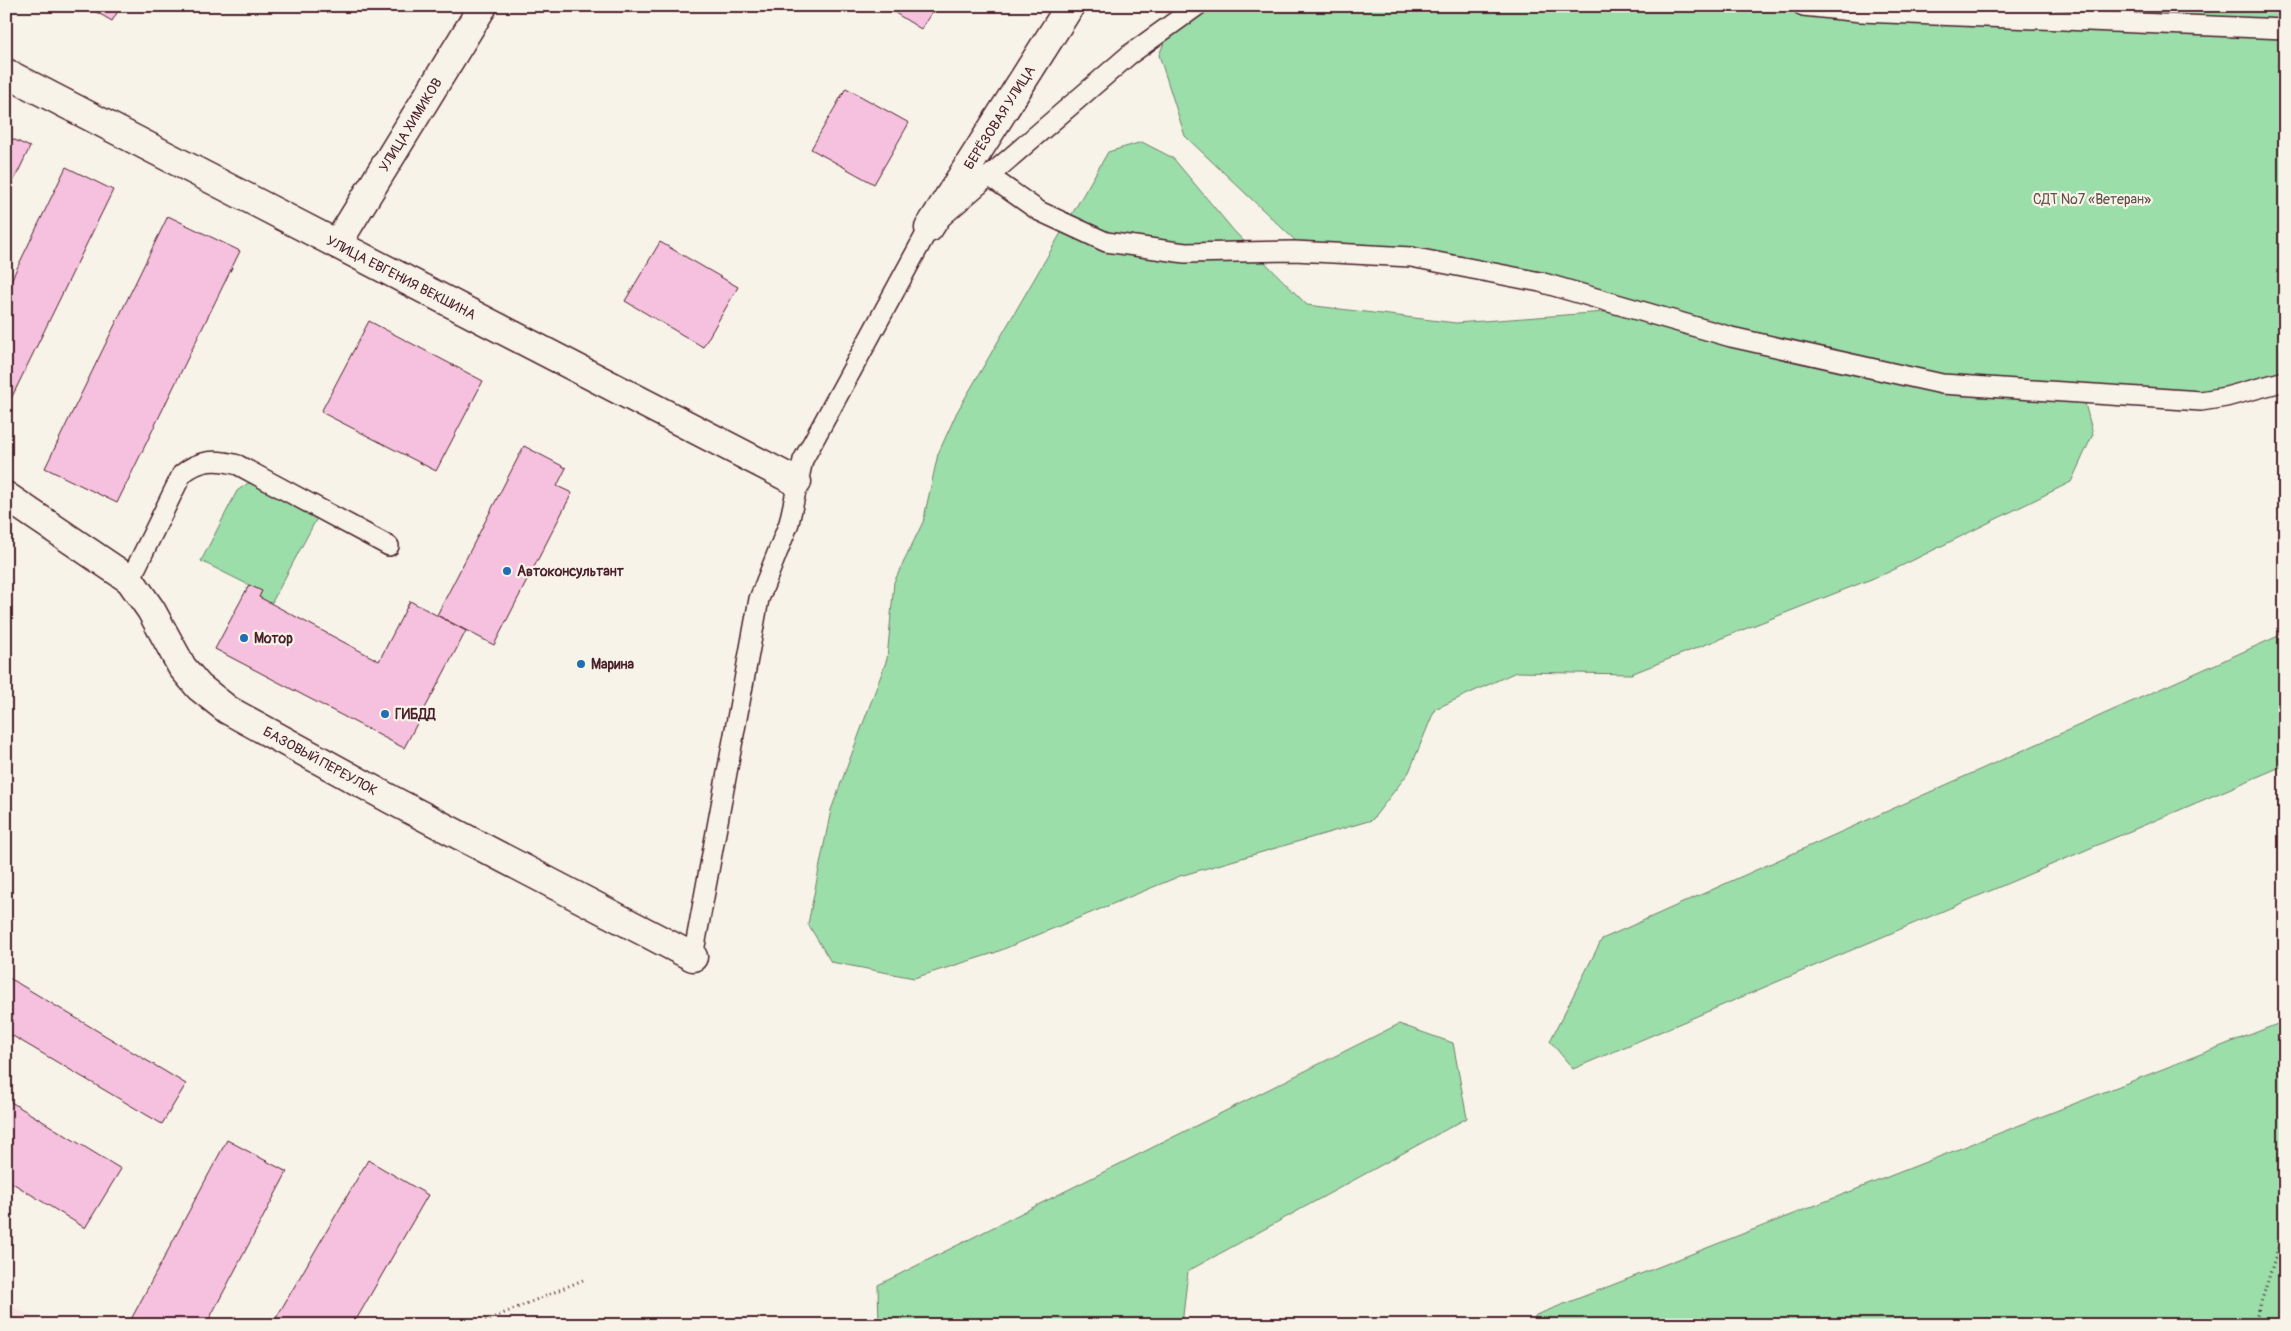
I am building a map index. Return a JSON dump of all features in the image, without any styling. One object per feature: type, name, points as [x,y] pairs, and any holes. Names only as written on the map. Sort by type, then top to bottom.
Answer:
[{"type":"street","name":"УЛИЦА ХИМИКОВ","points":[[337,244],[483,6]]},
{"type":"street","name":"БЕРЁЗОВАЯ УЛИЦА","points":[[930,228],[1070,6]]},
{"type":"street","name":"УЛИЦА ЕВГЕНИЯ ВЕКШИНА","points":[[6,73],[797,482]]},
{"type":"street","name":"БАЗОВЫЙ ПЕРЕУЛОК","points":[[6,496],[130,580],[151,610],[182,667],[199,687],[228,710],[392,800],[693,957]]},
{"type":"lane","points":[[693,957],[759,599],[789,523],[802,460],[930,228],[1129,55],[1197,6]]},
{"type":"lane","points":[[1803,6],[1861,12],[2285,29]]},
{"type":"lane","points":[[989,176],[1039,212],[1106,242],[1185,253],[1294,251],[1411,257],[1540,282],[1731,338],[1942,384],[2201,401],[2226,397],[2285,381]]},
{"type":"lane","points":[[130,580],[182,474],[192,466],[205,461],[221,460],[238,465],[389,546]]},
{"type":"path","points":[[2254,1325],[2285,1226]]},
{"type":"path","points":[[476,1325],[583,1280]]},
{"type":"shaded area","points":[[6,1303],[47,1325],[6,1325]]},
{"type":"green space","name":"СДТ №7 «Ветеран»","points":[[1179,6],[2285,6],[2285,390],[2245,402],[2082,392],[2093,434],[2071,482],[1889,572],[1631,674],[1516,672],[1435,709],[1409,772],[1372,820],[1180,876],[994,953],[914,978],[831,962],[808,924],[831,810],[887,659],[894,582],[923,522],[938,454],[957,412],[1108,152],[1142,142],[1173,158],[1234,231],[1307,305],[1456,323],[1646,309],[1301,246],[1185,136],[1159,55]]},
{"type":"green space","points":[[248,483],[261,485],[318,516],[271,604],[259,597],[261,591],[201,561],[237,491]]},
{"type":"green space","points":[[2285,633],[2285,765],[1573,1069],[1550,1041],[1602,939]]},
{"type":"green space","points":[[2285,1021],[2285,1325],[1530,1325],[1536,1315]]},
{"type":"green space","points":[[1399,1024],[1453,1043],[1467,1118],[1188,1271],[1182,1325],[879,1325],[878,1285]]},
{"type":"building","points":[[86,6],[121,6],[112,21]]},
{"type":"building","points":[[884,6],[936,6],[921,29]]},
{"type":"building","points":[[846,88],[909,123],[874,184],[811,149]]},
{"type":"building","points":[[6,136],[30,147],[6,197]]},
{"type":"building","points":[[66,167],[113,190],[6,409],[6,291]]},
{"type":"building","points":[[168,216],[240,251],[117,503],[45,468]]},
{"type":"building","points":[[660,242],[738,287],[703,347],[625,301]]},
{"type":"building","points":[[369,321],[483,381],[436,471],[321,412]]},
{"type":"building","points":[[524,446],[566,468],[557,486],[572,493],[494,645],[437,615]]},
{"type":"building","points":[[249,585],[262,591],[259,597],[379,661],[410,601],[466,631],[404,748],[215,649]]},
{"type":"building","points":[[6,976],[186,1084],[162,1124],[6,1032]]},
{"type":"building","points":[[6,1099],[121,1169],[85,1228],[6,1179]]},
{"type":"building","points":[[227,1140],[287,1172],[206,1325],[128,1325]]},
{"type":"building","points":[[368,1160],[428,1195],[353,1325],[272,1325]]},
{"type":"place","name":"Автоконсультант","points":[[507,571]]},
{"type":"place","name":"Мотор","points":[[244,638]]},
{"type":"place","name":"Марина","points":[[581,664]]},
{"type":"place","name":"ГИБДД","points":[[385,714]]}]
